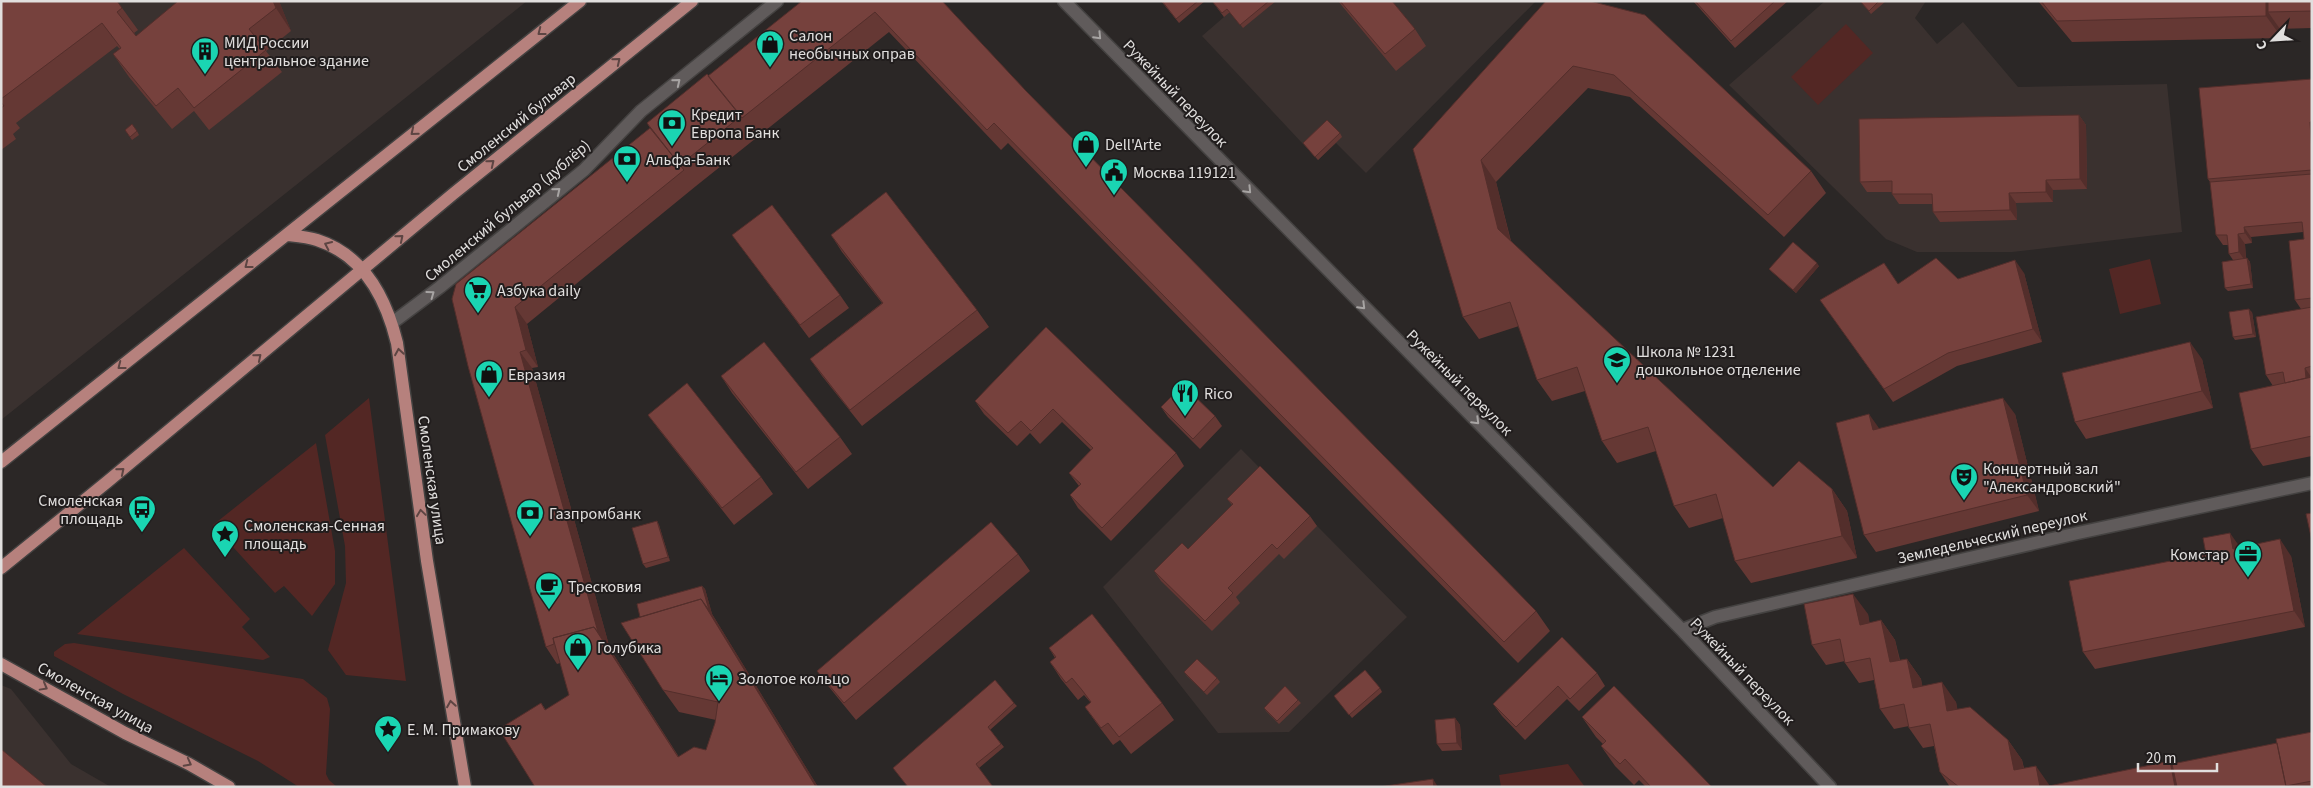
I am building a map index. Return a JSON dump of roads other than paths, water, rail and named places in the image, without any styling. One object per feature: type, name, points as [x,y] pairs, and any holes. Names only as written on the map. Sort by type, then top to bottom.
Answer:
[{"type":"main road","points":[[1,462],[580,1]]},
{"type":"main road","name":"Смоленский бульвар","points":[[362,269],[692,1]]},
{"type":"main road","name":"Смоленская улица","points":[[287,235],[317,239],[340,250],[362,269],[378,290],[392,323],[402,377],[427,561],[465,787]]},
{"type":"main road","points":[[1,568],[362,269]]},
{"type":"main road","name":"Смоленская улица","points":[[1,664],[125,733],[189,764],[229,787]]},
{"type":"street","name":"Смоленский бульвар (дублёр)","points":[[392,323],[440,287],[584,170],[640,110],[777,1]]},
{"type":"street","name":"Ружейный переулок","points":[[1064,1],[1682,630],[1830,787]]},
{"type":"street","name":"Земледельческий переулок","points":[[1682,630],[1724,615],[2078,533],[2312,483]]},
{"type":"place","name":"Салон необычных оправ","points":[[770,68]]},
{"type":"place","name":"МИД России центральное здание","points":[[205,75]]},
{"type":"place","name":"Кредит Европа Банк","points":[[672,147]]},
{"type":"place","name":"Dell'Arte","points":[[1086,168]]},
{"type":"place","name":"Альфа-Банк","points":[[627,183]]},
{"type":"place","name":"Москва 119121","points":[[1114,196]]},
{"type":"place","name":"Азбука daily","points":[[478,314]]},
{"type":"place","name":"Школа № 1231 дошкольное отделение","points":[[1617,384]]},
{"type":"place","name":"Евразия","points":[[489,398]]},
{"type":"place","name":"Rico","points":[[1185,417]]},
{"type":"place","name":"Концертный зал \"Александровский\"","points":[[1964,501]]},
{"type":"place","name":"Смоленская площадь","points":[[142,533]]},
{"type":"place","name":"Газпромбанк","points":[[530,537]]},
{"type":"place","name":"Смоленская-Сенная площадь","points":[[225,558]]},
{"type":"place","name":"Комстар","points":[[2248,578]]},
{"type":"place","name":"Тресковия","points":[[549,610]]},
{"type":"place","name":"Голубика","points":[[578,671]]},
{"type":"place","name":"Золотое кольцо","points":[[719,702]]},
{"type":"place","name":"Е. М. Примакову","points":[[388,753]]}]
